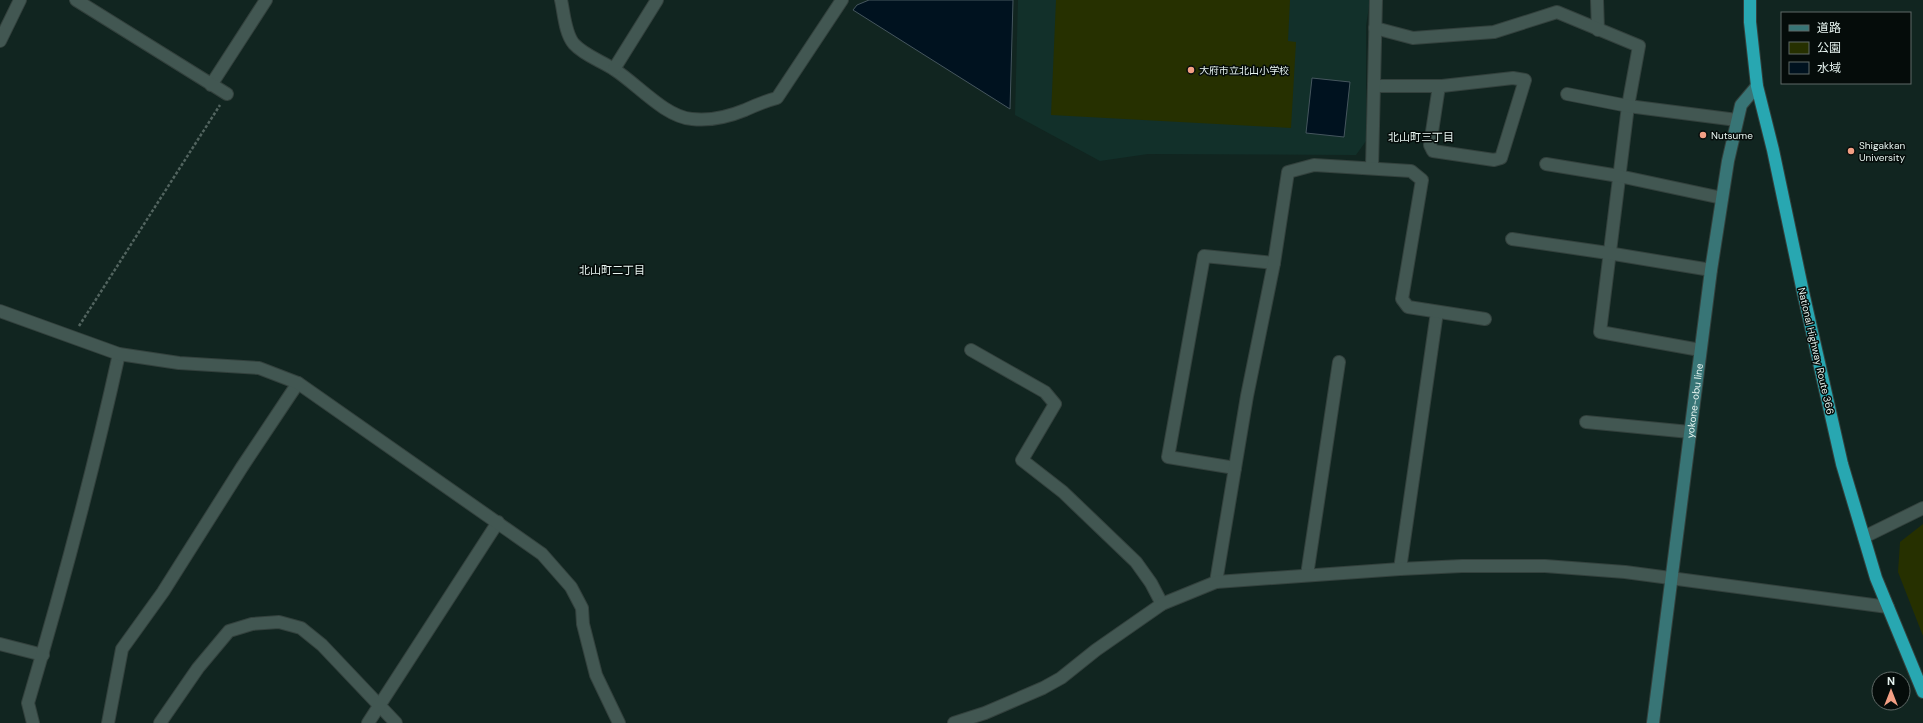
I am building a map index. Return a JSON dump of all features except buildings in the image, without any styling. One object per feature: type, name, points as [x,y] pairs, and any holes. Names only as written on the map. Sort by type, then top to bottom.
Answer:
[{"type":"highway","name":"National Highway Route 366","points":[[1750,0],[1750,22],[1757,86],[1773,150],[1842,464],[1876,578],[1923,692]]},
{"type":"main road","name":"yokone-obu line","points":[[1652,723],[1672,578],[1700,350],[1728,161],[1741,105],[1757,86]]},
{"type":"street","points":[[0,41],[20,0]]},
{"type":"street","points":[[76,0],[227,94]]},
{"type":"street","points":[[211,85],[266,0]]},
{"type":"street","points":[[561,0],[568,32],[573,44],[599,62],[614,69],[669,111],[690,119],[715,119],[745,110],[764,101],[777,98],[842,0]]},
{"type":"street","points":[[614,69],[657,0]]},
{"type":"street","points":[[1372,168],[1376,0]]},
{"type":"street","points":[[1597,0],[1598,30]]},
{"type":"street","points":[[1375,28],[1413,38],[1494,32],[1557,12],[1639,46],[1628,106],[1608,253],[1600,332],[1700,350]]},
{"type":"street","points":[[1374,86],[1439,86],[1513,78],[1525,80],[1501,158],[1494,160],[1433,150],[1430,145],[1439,86]]},
{"type":"street","points":[[1568,94],[1628,106],[1737,120]]},
{"type":"street","points":[[1546,164],[1619,176],[1722,198]]},
{"type":"street","points":[[1216,582],[1247,396],[1274,263],[1288,172],[1314,165],[1411,171],[1422,180],[1402,299],[1408,307],[1485,319]]},
{"type":"street","points":[[1512,239],[1711,270]]},
{"type":"street","points":[[1236,468],[1168,457],[1204,256],[1274,263]]},
{"type":"street","points":[[0,311],[71,338],[119,354],[179,363],[259,368],[298,383],[542,554],[571,587],[582,608],[583,624],[596,675],[619,723]]},
{"type":"street","points":[[1400,569],[1437,312]]},
{"type":"street","points":[[971,350],[1045,392],[1055,404],[1022,460],[1063,492],[1136,562],[1151,583],[1162,604]]},
{"type":"street","points":[[33,723],[28,703],[64,584],[98,452],[119,354]]},
{"type":"street","points":[[1308,575],[1339,362]]},
{"type":"street","points":[[108,723],[122,649],[163,592],[242,467],[298,383]]},
{"type":"street","points":[[1586,422],[1690,432]]},
{"type":"street","points":[[1864,537],[1923,508]]},
{"type":"street","points":[[368,723],[498,522]]},
{"type":"street","points":[[954,723],[998,707],[1055,682],[1162,604],[1216,582],[1400,569],[1462,566],[1545,566],[1625,572],[1888,607]]},
{"type":"street","points":[[160,723],[198,668],[229,631],[252,624],[279,622],[301,628],[322,645],[396,723]]},
{"type":"street","points":[[0,644],[43,655]]},
{"type":"path","points":[[71,338],[227,94]]},
{"type":"shaded area","name":"大府市立北山小学校","points":[[1018,0],[1370,0],[1366,26],[1366,141],[1356,155],[1148,154],[1100,161],[1015,115]]},
{"type":"green space","points":[[1056,0],[1290,0],[1288,41],[1296,42],[1291,128],[1051,115]]},
{"type":"green space","points":[[1923,524],[1923,636],[1898,572],[1900,542]]},
{"type":"water","points":[[869,0],[1013,0],[1010,109],[853,10],[857,5]]},
{"type":"water","points":[[1312,78],[1350,82],[1344,137],[1306,133]]},
{"type":"place","name":"大府市立北山小学校","points":[[1191,70]]},
{"type":"place","name":"Nutsume","points":[[1703,135]]},
{"type":"place","name":"Shigakkan University","points":[[1851,151]]},
{"type":"district","name":"北山町三丁目","points":[[1421,137]]},
{"type":"district","name":"北山町二丁目","points":[[612,270]]}]
